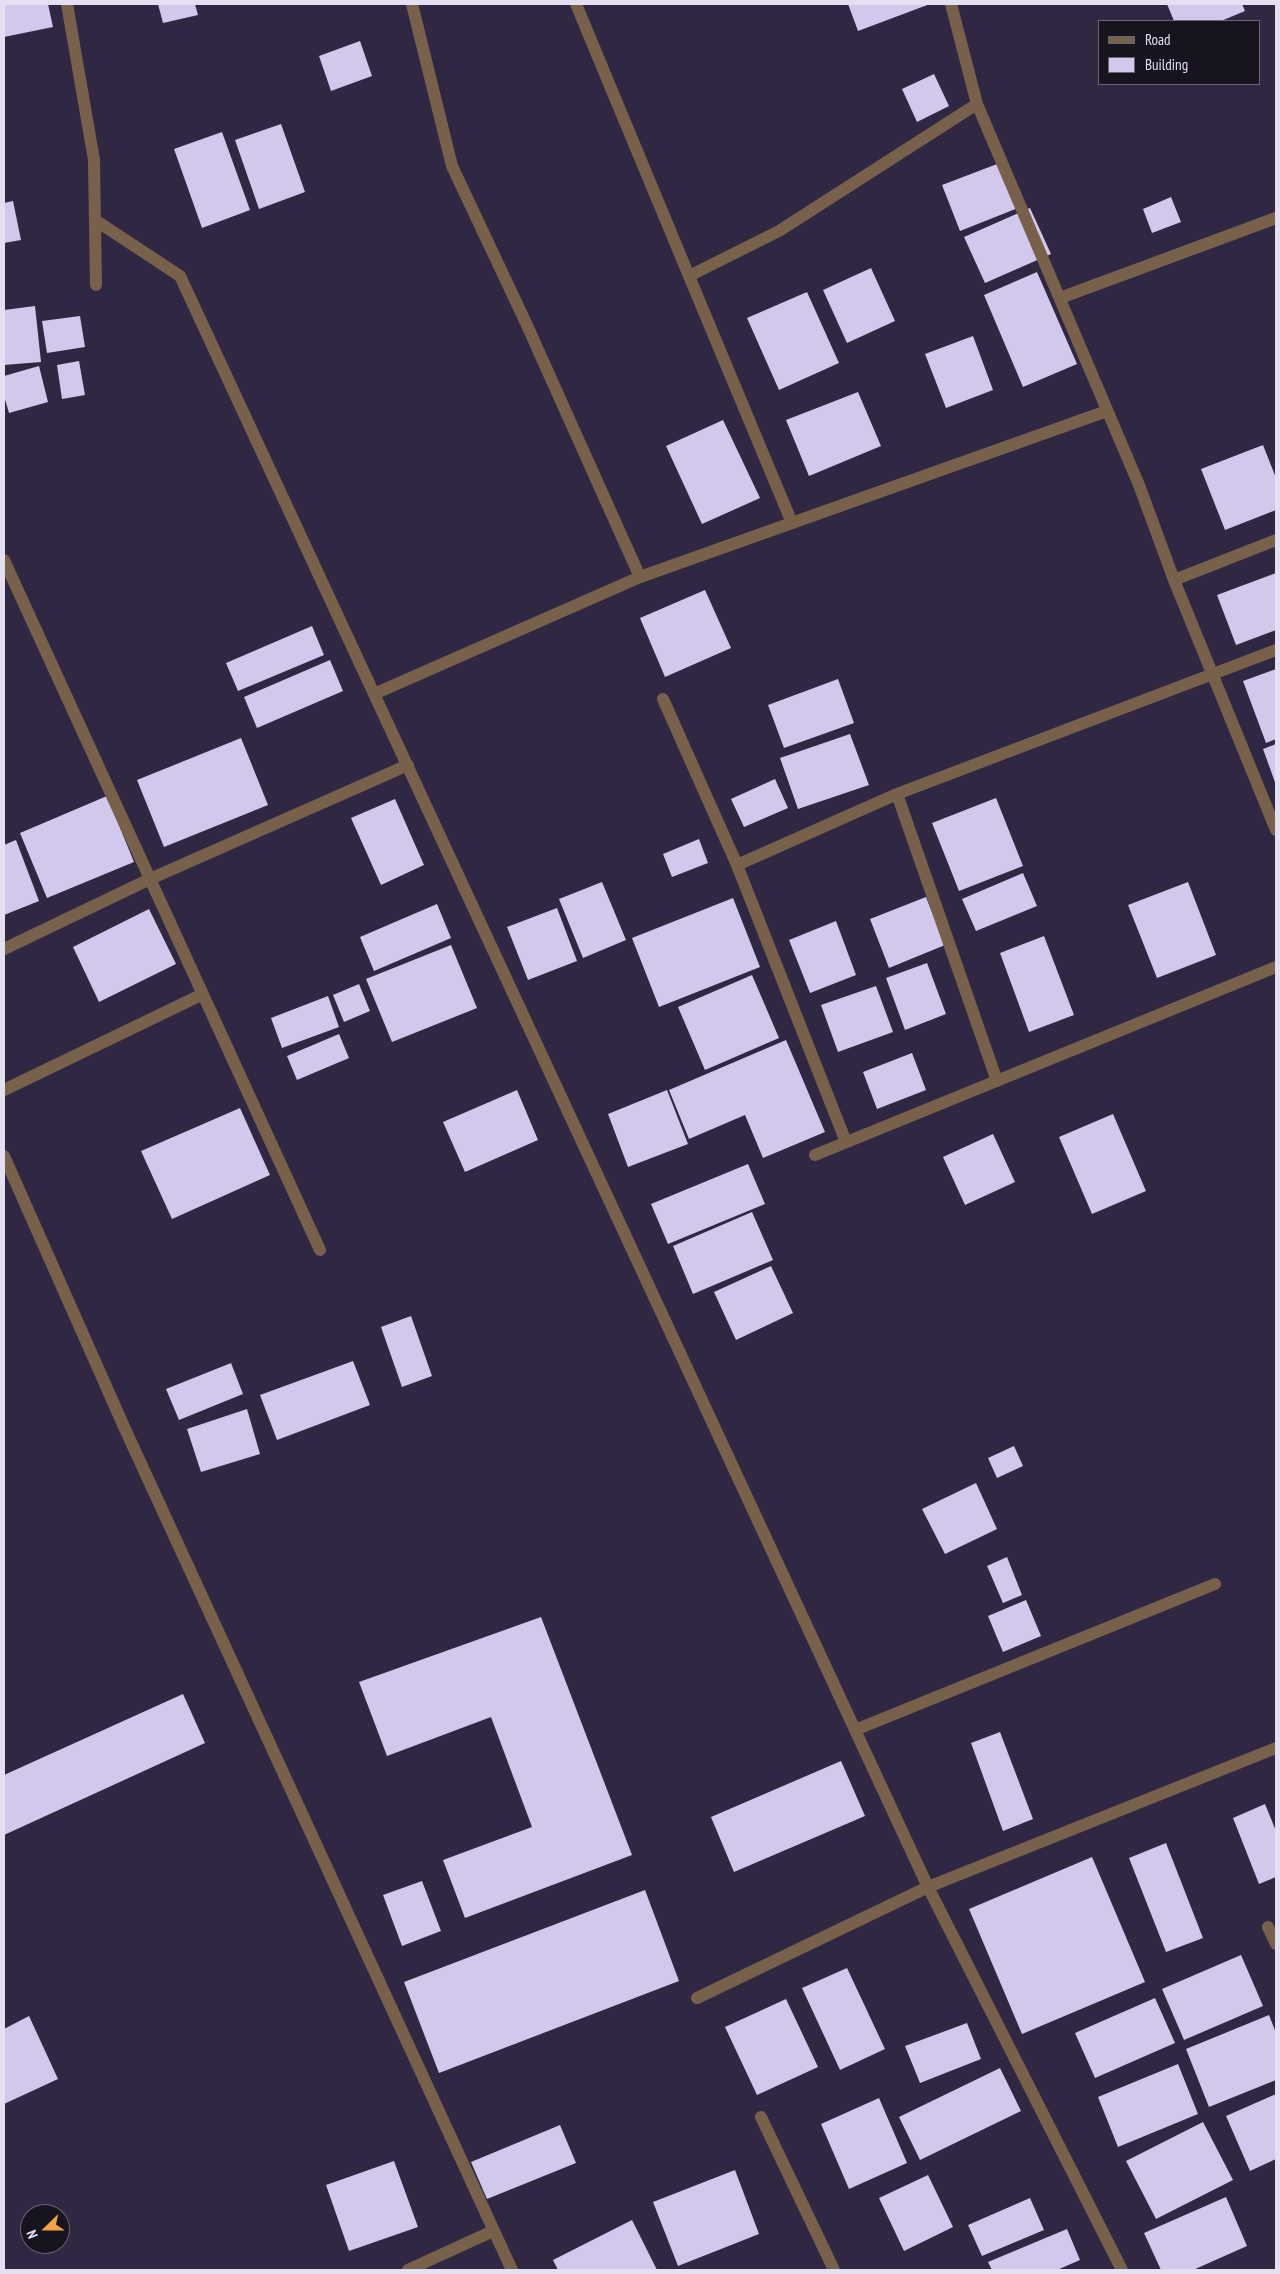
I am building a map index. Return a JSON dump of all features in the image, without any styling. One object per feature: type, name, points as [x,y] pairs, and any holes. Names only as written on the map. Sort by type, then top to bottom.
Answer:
[{"type":"street","points":[[67,4],[94,160],[96,285]]},
{"type":"street","points":[[412,4],[452,166],[526,323],[640,577]]},
{"type":"street","points":[[576,4],[792,523]]},
{"type":"street","points":[[951,4],[977,104],[1139,485],[1174,580],[1276,830]]},
{"type":"street","points":[[689,276],[779,231],[977,104]]},
{"type":"street","points":[[1060,298],[1276,218]]},
{"type":"street","points":[[95,220],[180,276],[928,1887],[1122,2270]]},
{"type":"street","points":[[374,694],[640,577],[1107,411]]},
{"type":"street","points":[[1174,580],[1276,540]]},
{"type":"street","points":[[4,560],[320,1250]]},
{"type":"street","points":[[737,865],[897,794],[1276,650]]},
{"type":"street","points":[[663,699],[737,865],[846,1142]]},
{"type":"street","points":[[4,950],[150,880],[408,765]]},
{"type":"street","points":[[897,794],[997,1081]]},
{"type":"street","points":[[815,1155],[1276,967]]},
{"type":"street","points":[[4,1090],[203,994]]},
{"type":"street","points":[[4,1156],[125,1430],[512,2270]]},
{"type":"street","points":[[855,1730],[1215,1584]]},
{"type":"street","points":[[697,1998],[928,1887],[1276,1748]]},
{"type":"street","points":[[1268,1927],[1276,1944]]},
{"type":"street","points":[[761,2117],[834,2270]]},
{"type":"street","points":[[408,2270],[493,2231]]},
{"type":"building","points":[[4,4],[48,4],[53,27],[4,37]]},
{"type":"building","points":[[158,4],[195,4],[198,15],[163,23]]},
{"type":"building","points":[[848,4],[930,4],[858,31]]},
{"type":"building","points":[[1167,4],[1242,4],[1245,11],[1223,20],[1174,20]]},
{"type":"building","points":[[360,41],[372,76],[331,91],[319,56]]},
{"type":"building","points":[[934,74],[949,106],[917,122],[902,89]]},
{"type":"building","points":[[281,124],[305,192],[259,209],[235,140]]},
{"type":"building","points":[[222,132],[250,210],[202,228],[174,149]]},
{"type":"building","points":[[1005,161],[1023,206],[960,231],[942,185]]},
{"type":"building","points":[[1171,197],[1181,222],[1152,233],[1143,209]]},
{"type":"building","points":[[13,201],[21,240],[4,243],[4,203]]},
{"type":"building","points":[[1030,208],[1051,254],[985,283],[964,237]]},
{"type":"building","points":[[871,268],[895,321],[847,343],[823,290]]},
{"type":"building","points":[[1037,272],[1077,364],[1023,387],[984,295]]},
{"type":"building","points":[[807,292],[839,363],[779,390],[747,318]]},
{"type":"building","points":[[35,306],[41,362],[4,365],[4,310]]},
{"type":"building","points":[[80,316],[85,347],[47,353],[42,321]]},
{"type":"building","points":[[973,336],[993,390],[946,408],[925,354]]},
{"type":"building","points":[[79,361],[85,395],[62,399],[57,365]]},
{"type":"building","points":[[39,366],[48,402],[9,413],[4,396],[4,376]]},
{"type":"building","points":[[858,392],[881,446],[809,476],[786,420]]},
{"type":"building","points":[[723,420],[760,498],[702,524],[666,446]]},
{"type":"building","points":[[1263,445],[1276,478],[1276,510],[1225,530],[1201,469]]},
{"type":"building","points":[[1276,573],[1276,630],[1236,645],[1217,595]]},
{"type":"building","points":[[705,590],[731,648],[665,677],[640,618]]},
{"type":"building","points":[[312,626],[324,655],[238,691],[226,663]]},
{"type":"building","points":[[330,660],[343,691],[257,728],[244,697]]},
{"type":"building","points":[[1276,669],[1276,739],[1266,743],[1243,681]]},
{"type":"building","points":[[838,679],[854,723],[784,748],[768,705]]},
{"type":"building","points":[[850,734],[869,785],[798,809],[780,758]]},
{"type":"building","points":[[241,738],[268,805],[164,847],[137,780]]},
{"type":"building","points":[[1276,744],[1276,785],[1263,749]]},
{"type":"building","points":[[775,779],[788,808],[744,827],[731,799]]},
{"type":"building","points":[[107,796],[134,862],[47,898],[20,833]]},
{"type":"building","points":[[996,798],[1023,866],[959,891],[932,823]]},
{"type":"building","points":[[395,799],[424,865],[381,885],[351,818]]},
{"type":"building","points":[[699,839],[708,863],[672,877],[663,854]]},
{"type":"building","points":[[16,840],[39,901],[4,915],[4,845]]},
{"type":"building","points":[[1023,873],[1037,906],[976,931],[962,899]]},
{"type":"building","points":[[602,882],[626,940],[583,958],[559,899]]},
{"type":"building","points":[[1188,882],[1216,955],[1157,978],[1128,905]]},
{"type":"building","points":[[926,897],[945,945],[889,968],[870,919]]},
{"type":"building","points":[[733,898],[760,967],[659,1007],[632,938]]},
{"type":"building","points":[[437,904],[451,938],[374,971],[360,937]]},
{"type":"building","points":[[557,908],[577,961],[528,980],[507,927]]},
{"type":"building","points":[[149,909],[176,964],[99,1002],[73,947]]},
{"type":"building","points":[[836,921],[856,975],[810,993],[789,940]]},
{"type":"building","points":[[1044,936],[1074,1015],[1029,1032],[1000,953]]},
{"type":"building","points":[[451,945],[477,1008],[392,1042],[366,979]]},
{"type":"building","points":[[927,963],[946,1014],[905,1030],[886,978]]},
{"type":"building","points":[[752,975],[779,1038],[705,1070],[678,1007]]},
{"type":"building","points":[[359,984],[370,1011],[344,1022],[333,995]]},
{"type":"building","points":[[876,986],[893,1032],[838,1052],[821,1005]]},
{"type":"building","points":[[328,996],[339,1027],[282,1048],[271,1018]]},
{"type":"building","points":[[339,1034],[349,1058],[297,1080],[287,1056]]},
{"type":"building","points":[[786,1040],[825,1132],[763,1158],[745,1115],[689,1139],[669,1090]]},
{"type":"building","points":[[912,1053],[926,1090],[877,1109],[863,1072]]},
{"type":"building","points":[[517,1090],[538,1140],[465,1172],[443,1122]]},
{"type":"building","points":[[667,1090],[688,1144],[628,1167],[608,1114]]},
{"type":"building","points":[[240,1108],[270,1175],[172,1219],[141,1151]]},
{"type":"building","points":[[1113,1114],[1146,1191],[1092,1214],[1059,1137]]},
{"type":"building","points":[[993,1134],[1015,1182],[965,1205],[943,1157]]},
{"type":"building","points":[[748,1164],[765,1204],[668,1244],[651,1204]]},
{"type":"building","points":[[752,1212],[773,1260],[693,1294],[673,1246]]},
{"type":"building","points":[[771,1266],[793,1313],[736,1340],[714,1292]]},
{"type":"building","points":[[411,1316],[432,1376],[402,1387],[381,1327]]},
{"type":"building","points":[[353,1361],[370,1405],[277,1440],[260,1395]]},
{"type":"building","points":[[231,1363],[243,1394],[179,1420],[166,1389]]},
{"type":"building","points":[[247,1409],[260,1454],[201,1472],[187,1429]]},
{"type":"building","points":[[1014,1446],[1023,1466],[997,1478],[988,1458]]},
{"type":"building","points":[[976,1483],[997,1529],[945,1554],[922,1509]]},
{"type":"building","points":[[1007,1557],[1022,1595],[1003,1603],[987,1566]]},
{"type":"building","points":[[1026,1600],[1041,1636],[1003,1652],[988,1616]]},
{"type":"building","points":[[541,1617],[632,1855],[465,1918],[443,1860],[532,1827],[491,1717],[387,1756],[359,1682]]},
{"type":"building","points":[[183,1694],[205,1743],[4,1835],[4,1775]]},
{"type":"building","points":[[1000,1732],[1033,1819],[1003,1831],[971,1743]]},
{"type":"building","points":[[841,1761],[865,1816],[734,1872],[711,1817]]},
{"type":"building","points":[[1265,1804],[1276,1831],[1276,1877],[1259,1884],[1233,1818]]},
{"type":"building","points":[[1166,1843],[1203,1938],[1166,1952],[1129,1858]]},
{"type":"building","points":[[1092,1857],[1145,1982],[1022,2034],[969,1909]]},
{"type":"building","points":[[422,1881],[441,1931],[402,1946],[383,1895]]},
{"type":"building","points":[[645,1890],[679,1981],[439,2073],[404,1982]]},
{"type":"building","points":[[1241,1955],[1263,2006],[1184,2040],[1162,1989]]},
{"type":"building","points":[[847,1968],[885,2049],[840,2070],[802,1988]]},
{"type":"building","points":[[1155,1998],[1175,2043],[1095,2078],[1075,2033]]},
{"type":"building","points":[[786,1999],[818,2067],[757,2095],[725,2027]]},
{"type":"building","points":[[1269,2015],[1276,2033],[1276,2080],[1209,2107],[1186,2049]]},
{"type":"building","points":[[29,2016],[58,2079],[4,2104],[4,2029]]},
{"type":"building","points":[[967,2023],[981,2059],[920,2083],[905,2046]]},
{"type":"building","points":[[1178,2064],[1198,2114],[1118,2147],[1098,2097]]},
{"type":"building","points":[[1000,2068],[1021,2111],[920,2160],[899,2117]]},
{"type":"building","points":[[1276,2094],[1276,2159],[1250,2171],[1226,2116]]},
{"type":"building","points":[[879,2098],[907,2163],[849,2189],[821,2124]]},
{"type":"building","points":[[1203,2122],[1233,2180],[1156,2219],[1126,2161]]},
{"type":"building","points":[[560,2125],[576,2163],[487,2199],[471,2162]]},
{"type":"building","points":[[394,2161],[418,2227],[349,2251],[326,2185]]},
{"type":"building","points":[[735,2170],[759,2234],[678,2266],[653,2202]]},
{"type":"building","points":[[928,2175],[953,2227],[904,2251],[879,2198]]},
{"type":"building","points":[[1226,2197],[1247,2246],[1193,2270],[1161,2270],[1144,2233]]},
{"type":"building","points":[[1030,2198],[1044,2230],[982,2256],[968,2225]]},
{"type":"building","points":[[632,2220],[657,2270],[558,2270],[553,2260]]},
{"type":"building","points":[[1067,2229],[1080,2260],[1057,2270],[992,2270],[988,2262]]}]
